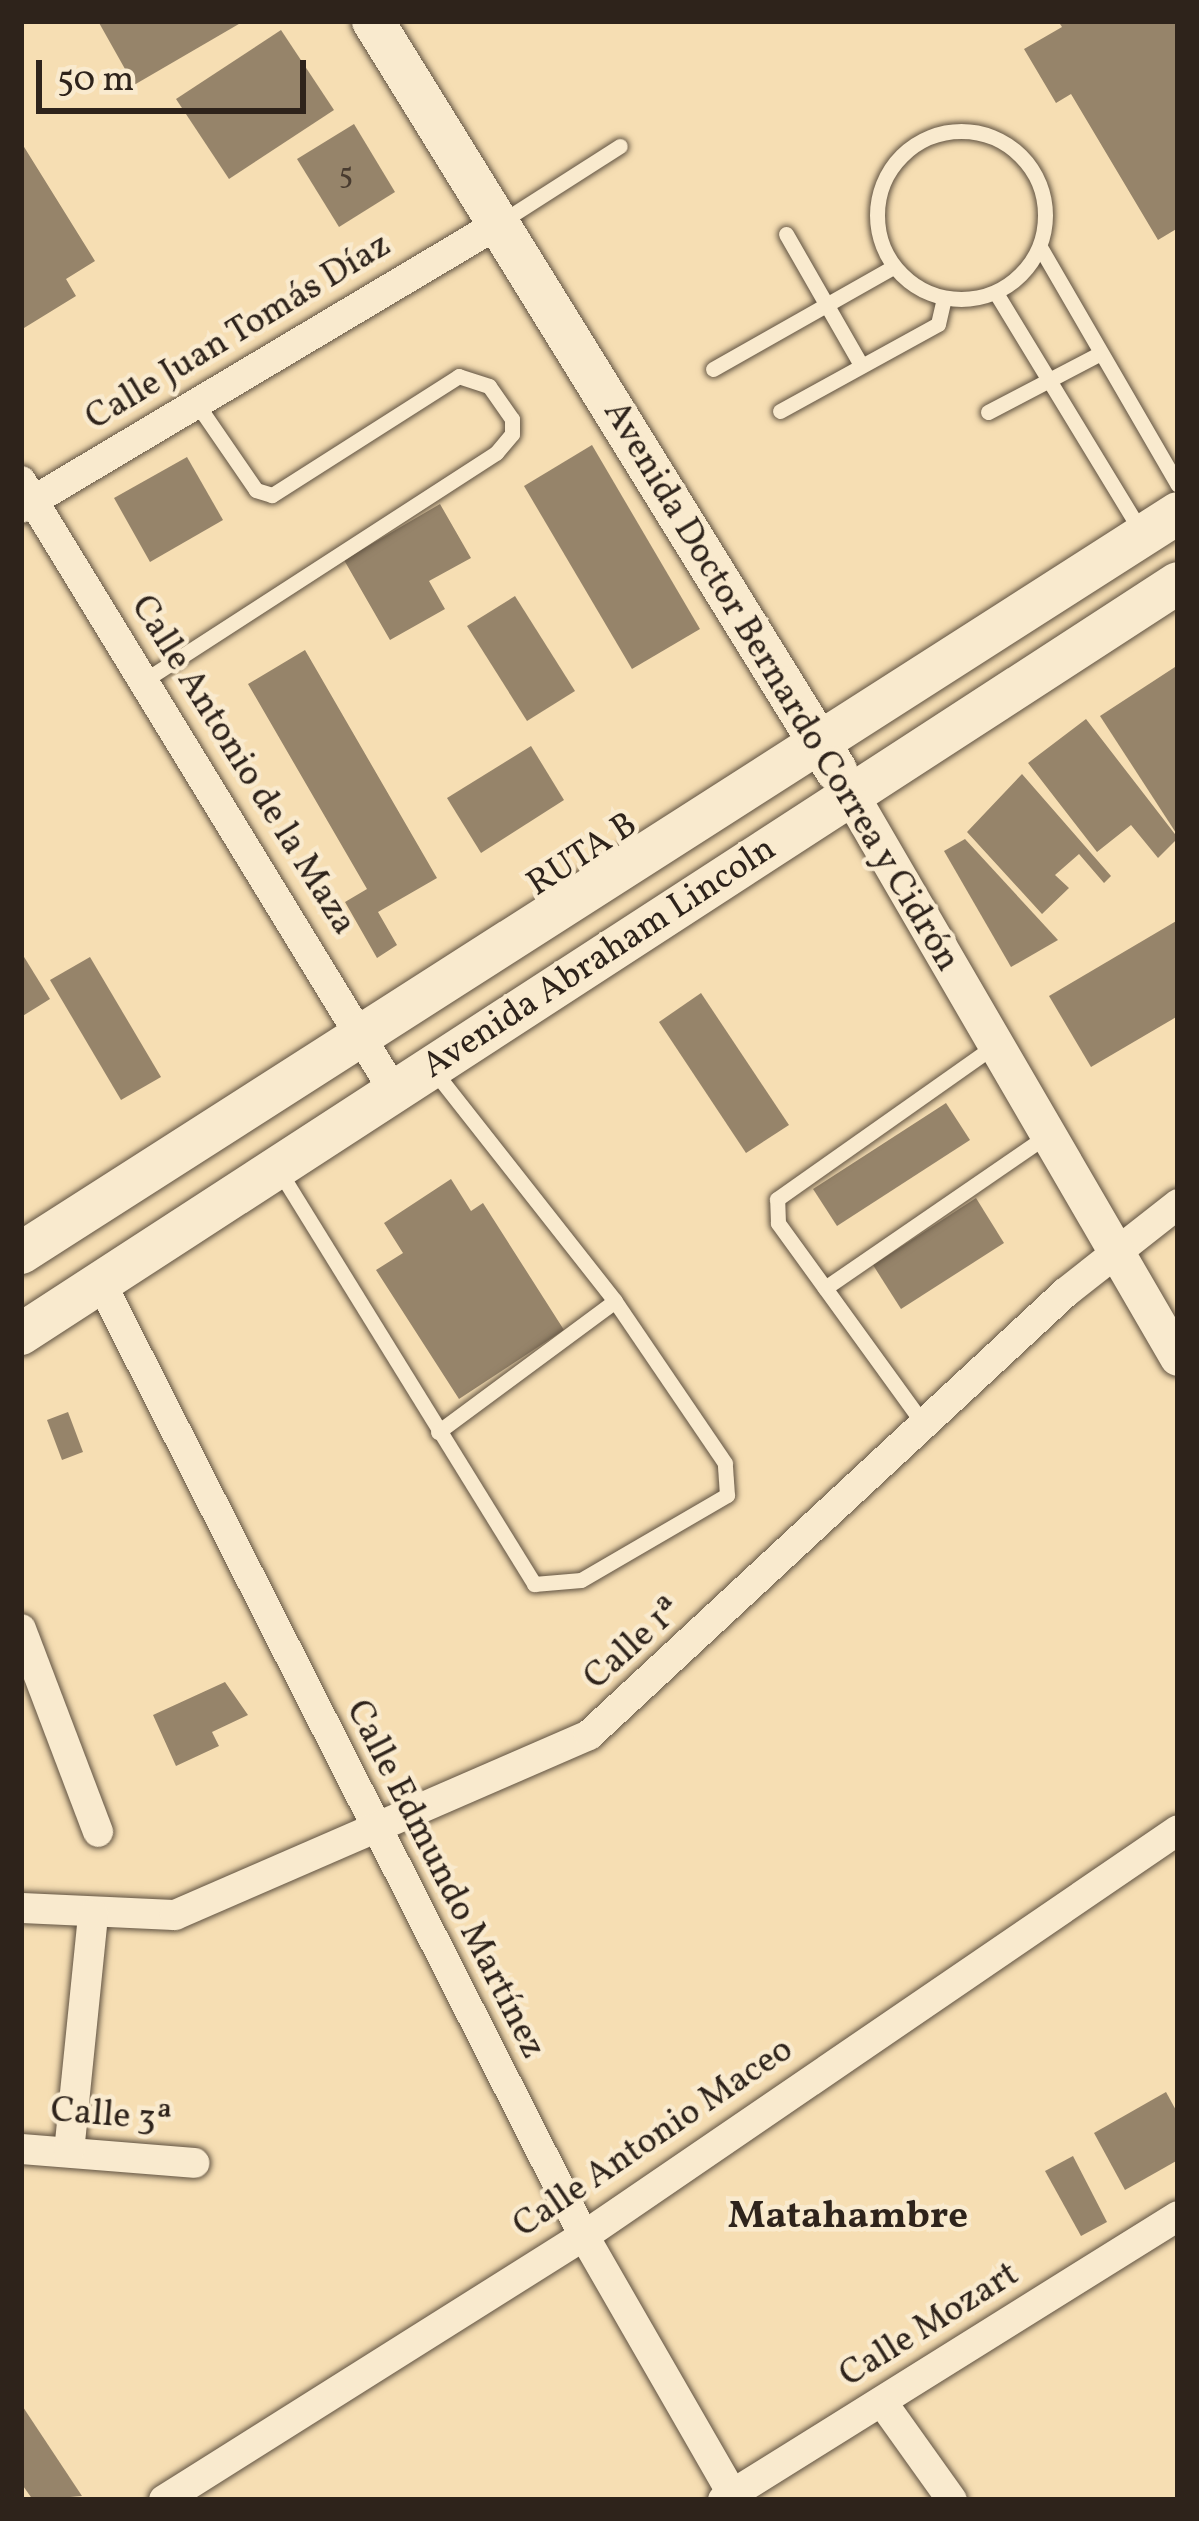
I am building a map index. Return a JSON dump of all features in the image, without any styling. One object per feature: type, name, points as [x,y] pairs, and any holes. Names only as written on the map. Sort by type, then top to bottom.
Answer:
[{"type":"main road","name":"Avenida Doctor Bernardo Correa y Cidrón","points":[[373,21],[851,795]]},
{"type":"main road","name":"Avenida Abraham Lincoln","points":[[21,1255],[821,746],[1166,518]]},
{"type":"main road","name":"Avenida Abraham Lincoln","points":[[21,1334],[1178,584]]},
{"type":"street","name":"Calle Juan Tomás Díaz","points":[[25,496],[197,404],[498,224]]},
{"type":"street","name":"Calle Antonio de la Maza","points":[[25,496],[395,1093]]},
{"type":"street","name":"Avenida Doctor Bernardo Correa y Cidrón","points":[[851,795],[1178,1358]]},
{"type":"street","name":"Calle 1ª","points":[[21,1908],[175,1915],[612,1720],[922,1422],[1115,1250],[1178,1204]]},
{"type":"street","name":"Calle Edmundo Martínez","points":[[101,1285],[371,1827],[584,2236],[730,2498]]},
{"type":"street","points":[[21,1629],[98,1832]]},
{"type":"street","name":"Calle Antonio Maceo","points":[[164,2500],[584,2236],[1178,1830]]},
{"type":"street","points":[[69,2152],[93,1914]]},
{"type":"street","name":"Calle 3ª","points":[[21,2149],[194,2163]]},
{"type":"street","name":"Calle Mozart","points":[[730,2498],[1178,2216]]},
{"type":"street","points":[[882,2402],[952,2500]]},
{"type":"lane","points":[[964,130],[996,138],[1022,156],[1040,184],[1046,216],[1040,247],[1022,274],[996,293],[944,299],[893,267],[872,190],[900,157],[933,135],[964,130]]},
{"type":"lane","points":[[498,224],[620,146]]},
{"type":"lane","points":[[786,235],[861,365]]},
{"type":"lane","points":[[1040,247],[1178,485]]},
{"type":"lane","points":[[713,369],[893,267]]},
{"type":"lane","points":[[996,293],[1051,378],[1166,518]]},
{"type":"lane","points":[[780,410],[938,323],[944,299]]},
{"type":"lane","points":[[988,412],[1101,353]]},
{"type":"lane","points":[[142,682],[496,453],[512,434],[512,419],[489,386],[459,376],[272,495],[256,490],[197,404]]},
{"type":"lane","name":"RUTA B","points":[[21,1255],[1166,518]]},
{"type":"lane","points":[[922,1422],[778,1223],[777,1199],[995,1045]]},
{"type":"lane","points":[[278,1169],[534,1584],[581,1580],[728,1495],[725,1463],[615,1301],[433,1068]]},
{"type":"lane","points":[[825,1288],[1048,1135]]},
{"type":"lane","points":[[438,1432],[615,1301]]},
{"type":"building","points":[[98,21],[244,21],[134,85]]},
{"type":"building","points":[[1058,21],[1178,21],[1178,228],[1158,240],[1071,94],[1056,103],[1024,49],[1062,27]]},
{"type":"building","points":[[281,30],[334,110],[229,179],[176,99]]},
{"type":"building","points":[[354,124],[395,192],[339,227],[297,159]]},
{"type":"building","points":[[21,142],[95,261],[66,279],[76,296],[24,328]]},
{"type":"building","points":[[592,445],[700,629],[632,669],[524,486]]},
{"type":"building","points":[[187,457],[223,520],[150,562],[114,498]]},
{"type":"building","points":[[440,504],[471,558],[429,581],[445,609],[390,640],[344,560]]},
{"type":"building","points":[[515,596],[575,691],[527,721],[467,626]]},
{"type":"building","points":[[305,650],[437,878],[378,912],[397,945],[377,958],[345,902],[367,889],[248,684]]},
{"type":"building","points":[[1175,667],[1178,671],[1178,836],[1100,716]]},
{"type":"building","points":[[1086,719],[1178,838],[1158,858],[1131,825],[1097,852],[1028,763]]},
{"type":"building","points":[[531,746],[564,800],[481,853],[447,798]]},
{"type":"building","points":[[1022,774],[1111,876],[1104,883],[1079,854],[1055,875],[1069,888],[1042,914],[967,832]]},
{"type":"building","points":[[965,839],[1058,940],[1011,967],[944,851]]},
{"type":"building","points":[[1178,920],[1178,1016],[1091,1067],[1049,996]]},
{"type":"building","points":[[21,952],[50,999],[21,1017]]},
{"type":"building","points":[[90,957],[161,1077],[121,1100],[50,980]]},
{"type":"building","points":[[701,993],[789,1125],[746,1153],[659,1022]]},
{"type":"building","points":[[946,1103],[970,1140],[837,1226],[813,1189]]},
{"type":"building","points":[[451,1179],[471,1211],[483,1203],[564,1330],[459,1399],[376,1270],[403,1253],[384,1223]]},
{"type":"building","points":[[976,1198],[1004,1243],[901,1309],[873,1265]]},
{"type":"building","points":[[68,1412],[83,1452],[62,1460],[47,1420]]},
{"type":"building","points":[[225,1682],[248,1715],[212,1732],[219,1746],[176,1766],[153,1715]]},
{"type":"building","points":[[1166,2092],[1178,2114],[1178,2160],[1125,2190],[1094,2133]]},
{"type":"building","points":[[1073,2156],[1107,2222],[1081,2236],[1045,2171]]},
{"type":"building","points":[[21,2404],[82,2496],[33,2500],[21,2483]]},
{"type":"district","name":"Matahambre","points":[[848,2217]]}]
